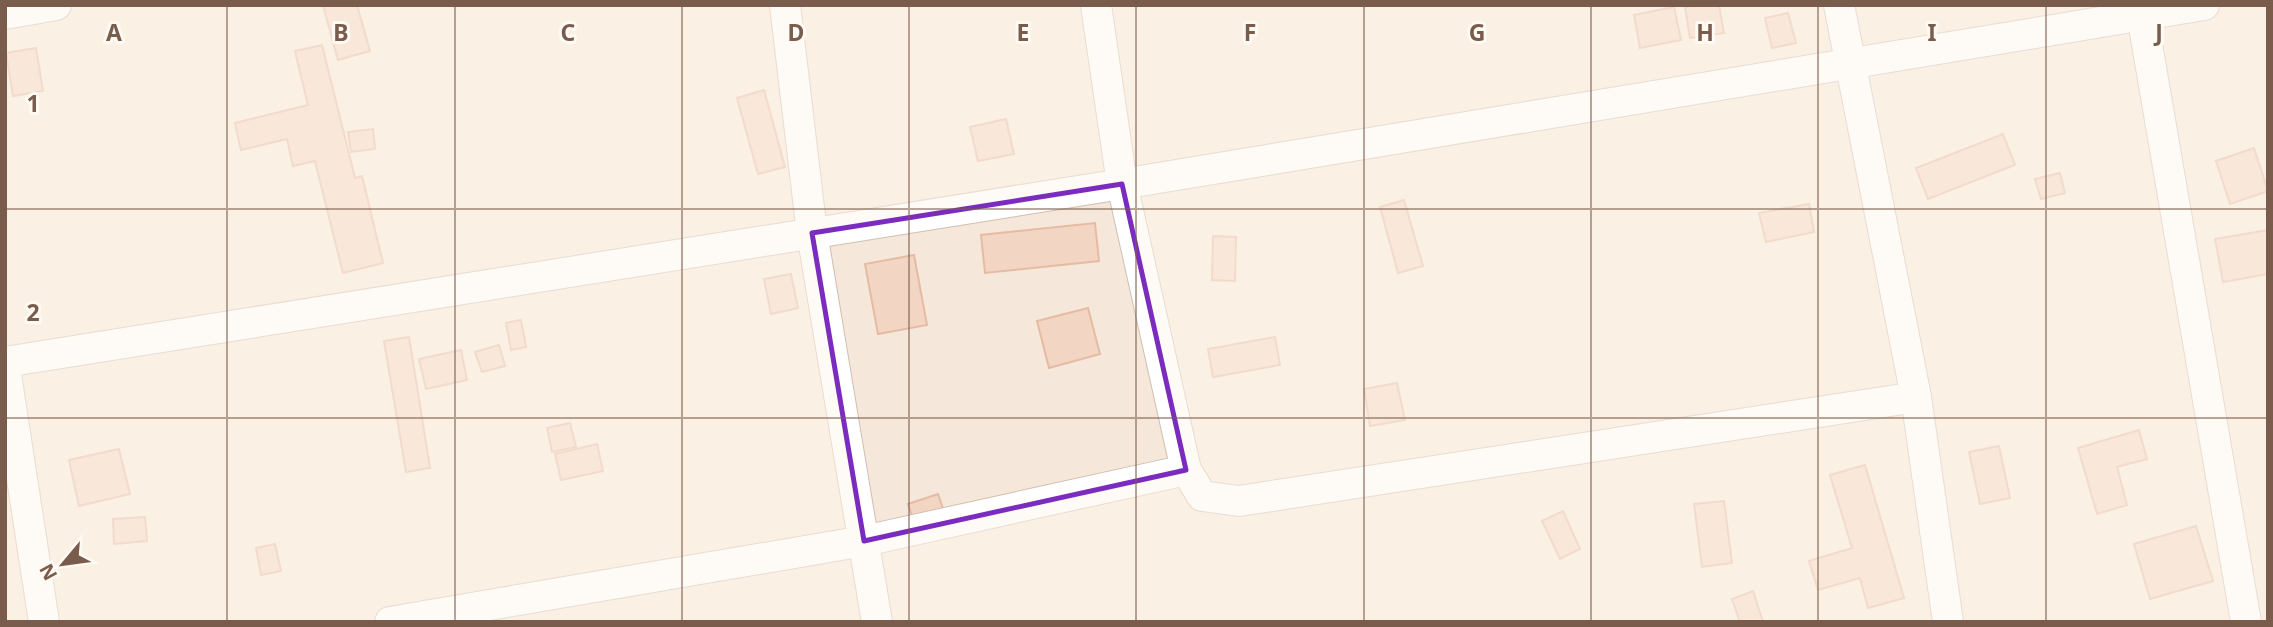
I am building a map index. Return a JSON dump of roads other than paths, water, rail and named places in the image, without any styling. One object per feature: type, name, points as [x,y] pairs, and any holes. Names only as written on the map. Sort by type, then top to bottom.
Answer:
[{"type":"street","points":[[5,14],[56,5]]},
{"type":"street","points":[[785,5],[813,233],[877,622]]},
{"type":"street","points":[[1096,5],[1122,184],[1186,470],[1202,496],[1239,501],[1916,397]]},
{"type":"street","points":[[1839,5],[1916,397],[1948,622]]},
{"type":"street","points":[[5,362],[1122,184],[2204,5]]},
{"type":"street","points":[[2141,15],[2246,622]]},
{"type":"street","points":[[5,368],[44,622]]},
{"type":"street","points":[[390,622],[864,541],[1186,470]]}]
